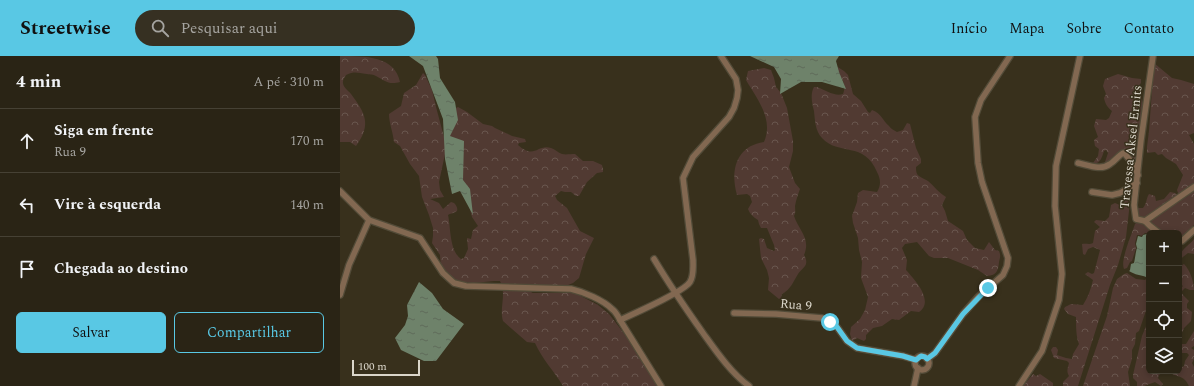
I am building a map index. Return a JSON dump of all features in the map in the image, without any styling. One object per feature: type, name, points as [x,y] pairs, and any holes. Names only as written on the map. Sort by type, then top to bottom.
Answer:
[{"type":"street","points":[[622,322],[684,288],[690,283],[693,260],[683,178],[693,157],[729,117],[737,98],[738,90],[736,79],[721,56]]},
{"type":"street","points":[[927,359],[935,353],[963,314],[979,296],[1003,275],[1008,266],[1008,258],[982,182],[978,163],[975,117],[981,100],[1010,56]]},
{"type":"street","points":[[1019,386],[1042,351],[1059,300],[1062,274],[1055,206],[1056,166],[1080,56]]},
{"type":"street","name":"Travessa Aksel Ernits","points":[[1153,56],[1141,140],[1134,212],[1136,219],[1145,221],[1194,187]]},
{"type":"street","points":[[1078,163],[1103,168],[1110,165],[1120,155],[1125,154],[1134,165],[1138,175]]},
{"type":"street","points":[[1092,192],[1112,195],[1120,193],[1137,184]]},
{"type":"street","points":[[340,191],[369,220],[420,238],[442,273],[454,283],[466,286],[571,289],[604,302],[613,310],[622,322],[661,386]]},
{"type":"street","points":[[340,295],[349,265],[369,220]]},
{"type":"street","points":[[1145,221],[1155,230]]},
{"type":"street","points":[[1182,241],[1194,230]]},
{"type":"street","points":[[654,259],[675,293],[716,351],[728,366],[749,386]]},
{"type":"street","name":"Rua 9","points":[[734,313],[776,314],[822,318],[837,327],[847,341],[857,348],[903,356],[916,360]]},
{"type":"street","points":[[914,386],[918,368],[915,365],[916,360],[921,356],[927,359]]},
{"type":"street","points":[[918,368],[922,370],[926,368],[928,365],[927,359]]},
{"type":"green space","points":[[340,56],[369,57],[385,62],[397,73],[400,82],[390,83],[374,75],[352,73],[346,75],[343,80],[343,85],[360,107],[365,119],[364,131],[356,146],[350,142],[340,142]]},
{"type":"green space","points":[[1154,63],[1172,78],[1194,84],[1194,133],[1189,135],[1194,144],[1194,183],[1181,193],[1178,193],[1177,190],[1183,175],[1176,164],[1162,154],[1158,155],[1155,152],[1147,153]]},
{"type":"green space","points":[[836,66],[848,75],[853,94],[861,101],[868,112],[870,113],[872,110],[878,113],[891,128],[897,132],[903,130],[907,123],[910,124],[916,148],[921,159],[921,163],[916,167],[917,173],[946,197],[942,205],[948,221],[963,231],[967,240],[975,248],[984,250],[989,242],[995,250],[999,251],[1000,255],[998,268],[995,274],[987,276],[978,270],[948,258],[934,258],[929,256],[917,242],[905,244],[902,248],[907,260],[906,270],[922,290],[925,302],[923,307],[919,312],[911,311],[899,320],[892,319],[882,326],[873,328],[866,335],[866,339],[864,341],[857,338],[852,341],[850,334],[851,327],[860,319],[865,310],[868,297],[861,278],[862,262],[852,216],[857,202],[858,193],[863,190],[877,192],[880,185],[880,180],[872,162],[866,156],[859,152],[836,147],[828,143],[818,132],[812,102],[813,90],[814,87],[817,87],[833,94],[843,94],[844,84],[842,78],[835,70]]},
{"type":"green space","points":[[764,68],[771,70],[776,87],[781,93],[787,108],[793,141],[793,151],[789,167],[795,183],[800,189],[795,204],[794,216],[804,235],[806,244],[804,255],[806,263],[790,288],[782,294],[781,298],[779,299],[768,290],[769,278],[761,258],[759,239],[764,239],[767,248],[774,251],[774,245],[767,228],[761,228],[758,220],[748,209],[752,202],[750,196],[747,194],[737,195],[734,177],[737,161],[741,154],[755,144],[764,142],[767,134],[766,117],[746,80],[748,71]]},
{"type":"green space","points":[[423,73],[432,90],[444,137],[454,109],[458,107],[483,124],[492,126],[512,136],[525,139],[526,142],[519,143],[518,145],[528,151],[536,151],[546,147],[562,154],[575,154],[583,161],[593,161],[602,165],[603,172],[597,173],[587,182],[579,196],[576,196],[571,192],[561,191],[555,196],[557,200],[567,208],[580,231],[594,238],[586,254],[579,278],[573,283],[563,287],[536,290],[531,293],[575,293],[598,305],[609,314],[640,354],[657,386],[563,386],[535,343],[527,342],[503,321],[503,291],[500,281],[473,283],[456,281],[452,279],[441,267],[440,255],[432,243],[433,228],[422,197],[419,176],[400,146],[394,142],[389,117],[389,114],[401,106],[404,93],[416,85]],"holes":[[[445,154],[468,202],[472,217],[478,226],[473,230],[471,239],[467,238],[468,249],[464,258],[461,259],[457,255],[452,245],[448,215],[457,211],[457,207],[451,202],[443,209],[439,203],[430,199],[444,197],[440,190],[439,182]]]},
{"type":"green space","points":[[1118,74],[1141,79],[1141,83],[1137,88],[1143,103],[1143,113],[1136,160],[1133,161],[1123,151],[1116,154],[1108,163],[1105,162],[1108,153],[1106,150],[1104,151],[1099,162],[1093,163],[1098,156],[1099,149],[1095,146],[1094,140],[1098,137],[1094,126],[1096,119],[1106,120],[1109,118],[1112,111],[1105,102],[1104,98],[1106,94],[1103,86],[1105,79]]},
{"type":"green space","points":[[1194,189],[1194,225],[1183,236],[1182,230],[1158,230],[1148,222]]},
{"type":"green space","points":[[1170,192],[1177,195],[1149,217],[1138,217],[1136,211],[1138,208],[1143,208],[1149,194],[1155,196],[1156,201],[1164,199]]},
{"type":"green space","points":[[1127,197],[1130,202],[1126,237],[1078,386],[1063,386],[1063,382],[1069,376],[1067,371],[1069,363],[1067,361],[1054,358],[1051,350],[1053,347],[1056,347],[1058,350],[1057,355],[1072,359],[1073,354],[1079,344],[1076,317],[1068,314],[1064,309],[1071,304],[1083,305],[1093,280],[1085,274],[1088,272],[1092,274],[1094,273],[1100,250],[1093,247],[1088,249],[1085,255],[1083,254],[1082,244],[1093,243],[1095,231],[1100,227],[1094,222],[1096,220],[1105,221],[1109,217],[1111,205],[1115,203],[1122,206]]},
{"type":"green space","points":[[1137,222],[1142,222],[1153,230],[1146,230],[1146,233],[1141,236],[1137,235],[1135,243],[1136,248],[1132,261],[1127,268],[1124,269],[1123,265],[1125,253]]},
{"type":"green space","points":[[1194,239],[1194,254],[1188,253],[1182,258],[1182,251]]},
{"type":"green space","points":[[1184,264],[1188,269],[1194,290],[1185,288],[1182,291],[1182,265]]},
{"type":"green space","points":[[1127,273],[1136,279],[1146,279],[1146,311],[1139,331],[1136,333],[1135,344],[1132,350],[1132,359],[1128,372],[1130,386],[1083,386],[1107,316],[1113,288],[1117,279]]},
{"type":"green space","points":[[1182,294],[1189,301],[1187,308],[1192,312],[1191,321],[1182,332]]},
{"type":"green space","points":[[1146,326],[1146,374],[1160,374],[1158,378],[1163,384],[1161,386],[1155,382],[1144,386],[1137,386],[1137,382],[1133,378],[1142,336]]},
{"type":"green space","points":[[1194,331],[1194,346],[1191,348],[1194,350],[1194,359],[1192,363],[1194,367],[1194,386],[1189,386],[1184,379],[1172,374],[1182,374],[1182,367],[1189,355],[1187,353],[1182,353],[1182,344],[1186,344]]},
{"type":"green space","points":[[1033,374],[1036,376],[1040,374],[1053,383],[1053,386],[1023,386]]},
{"type":"water","points":[[409,56],[436,56],[438,59],[440,78],[455,102],[458,120],[450,136],[464,141],[463,180],[470,189],[473,215],[460,191],[452,194],[445,159],[443,119],[423,66]]},
{"type":"water","points":[[750,56],[839,56],[836,61],[846,89],[822,82],[801,82],[780,94],[781,79],[774,67]]},
{"type":"water","points":[[1146,234],[1146,277],[1129,271],[1131,264],[1134,263],[1138,236],[1142,237]]},
{"type":"water","points":[[419,282],[432,293],[443,309],[464,324],[436,361],[424,361],[401,350],[395,338],[405,325],[408,316],[407,305]]},
{"type":"route","points":[[830,322],[837,327],[847,341],[857,348],[903,356],[916,360],[921,356],[927,359],[935,353],[963,314],[988,288]]}]
